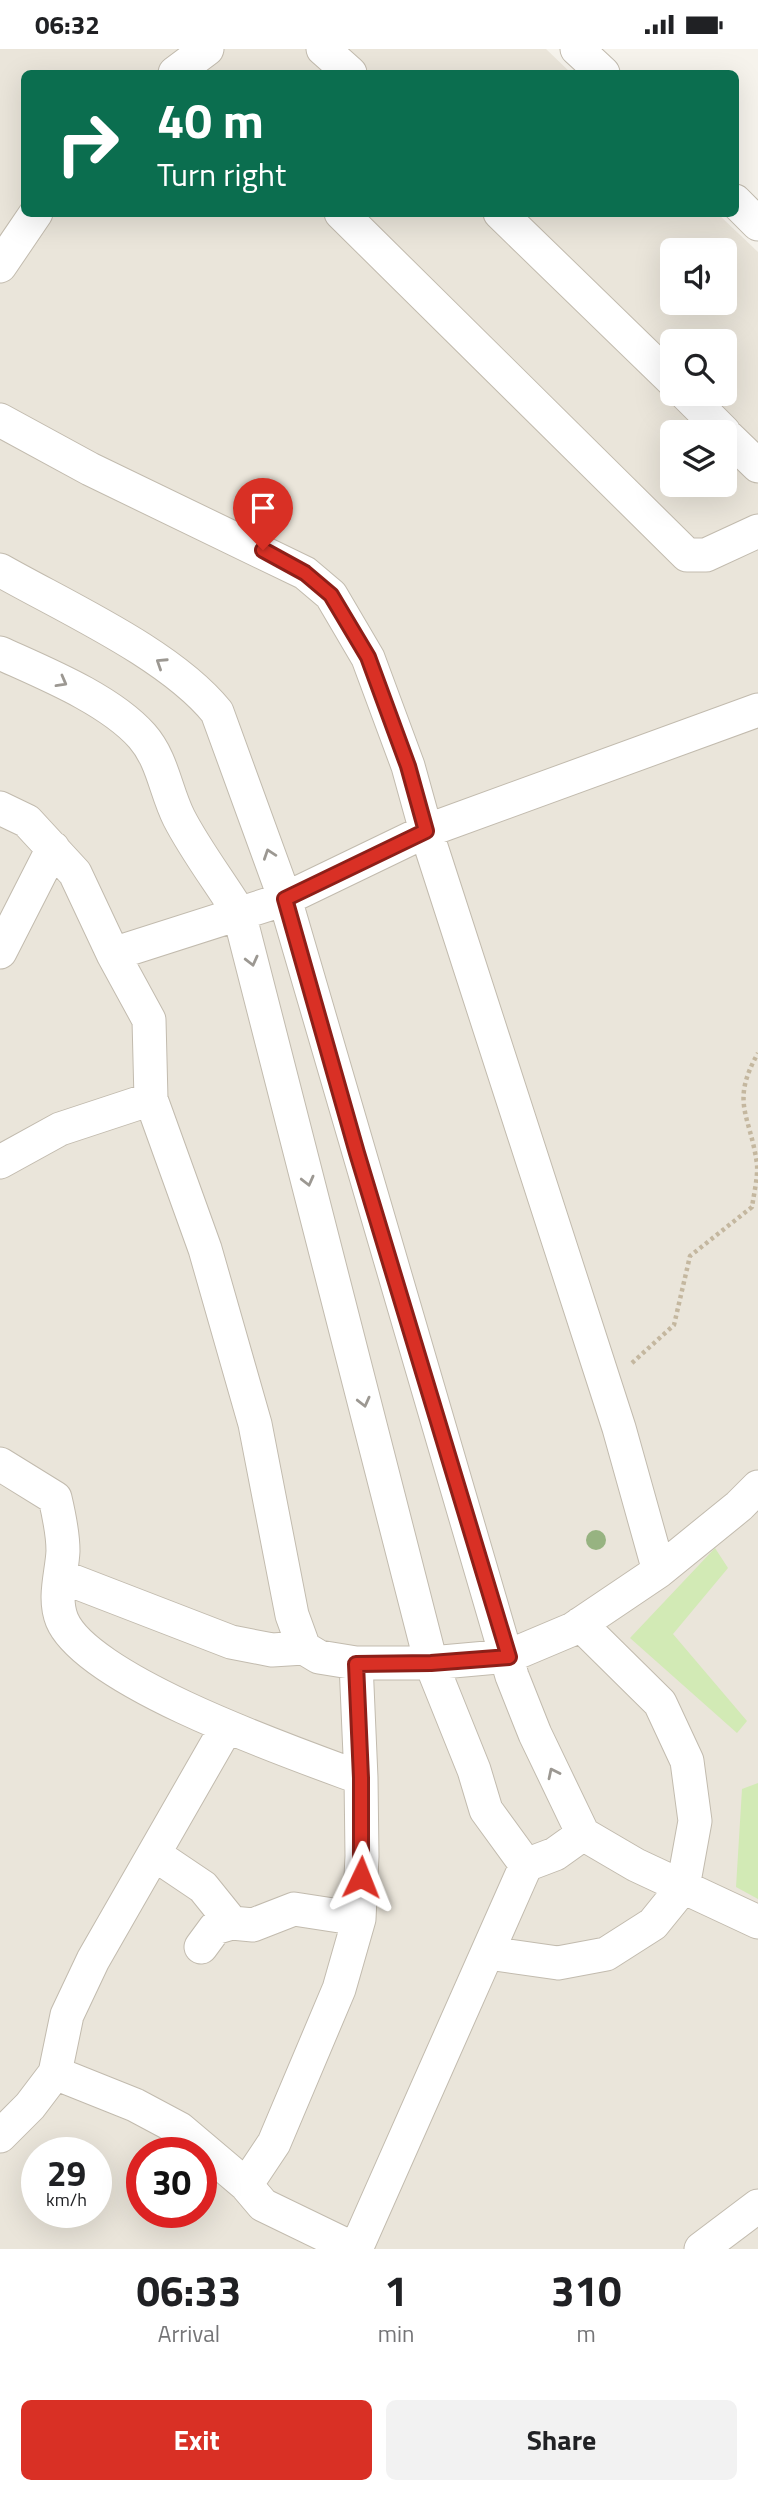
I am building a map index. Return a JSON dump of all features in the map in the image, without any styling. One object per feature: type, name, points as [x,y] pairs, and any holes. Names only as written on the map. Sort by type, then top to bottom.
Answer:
[{"type":"street","points":[[182,70],[207,49]]},
{"type":"street","points":[[323,49],[347,70]]},
{"type":"street","points":[[577,49],[600,70]]},
{"type":"street","points":[[739,205],[758,224]]},
{"type":"street","points":[[0,266],[33,217]]},
{"type":"street","points":[[345,217],[687,555],[698,557],[716,552],[758,531]]},
{"type":"street","points":[[504,217],[660,368]]},
{"type":"street","points":[[698,406],[712,420]]},
{"type":"street","points":[[0,420],[90,469],[295,567],[331,595],[368,657],[408,766],[426,831],[605,1386],[659,1571]]},
{"type":"street","points":[[737,445],[758,466]]},
{"type":"street","points":[[0,571],[157,660],[197,688],[217,712],[232,745],[285,899],[357,1153],[509,1657],[512,1677],[534,1734],[583,1834],[612,1852],[758,1921]]},
{"type":"street","points":[[0,653],[57,679],[107,708],[141,735],[159,759],[179,817],[239,913],[431,1663],[474,1770],[486,1810],[526,1865]]},
{"type":"street","points":[[113,954],[285,899],[426,831],[758,710]]},
{"type":"street","points":[[0,809],[27,821],[75,873],[113,954],[149,1020],[151,1099],[205,1249],[255,1424],[292,1615],[304,1648]]},
{"type":"street","points":[[0,952],[53,848]]},
{"type":"street","points":[[0,1162],[60,1129],[151,1099]]},
{"type":"street","points":[[0,1464],[55,1498],[63,1548],[58,1598],[63,1621],[90,1654],[226,1728],[361,1778]]},
{"type":"street","points":[[60,1576],[231,1642],[272,1650],[304,1648],[319,1657],[356,1664],[431,1663],[509,1657],[580,1625],[659,1571],[739,1506],[758,1487]]},
{"type":"street","points":[[488,1954],[558,1963],[606,1954],[653,1924],[683,1887],[695,1821],[687,1761],[660,1703],[580,1625]]},
{"type":"street","points":[[246,2186],[274,2143],[298,2092],[339,1989],[359,1919],[361,1778],[356,1664]]},
{"type":"street","points":[[0,2136],[30,2106],[55,2073],[67,2015],[93,1961],[226,1728]]},
{"type":"street","points":[[55,2073],[135,2105],[180,2129],[246,2186],[263,2205],[355,2249],[526,1865],[555,1854],[583,1834]]},
{"type":"street","points":[[154,1854],[203,1887],[232,1923]]},
{"type":"street","points":[[201,1947],[215,1928],[232,1923],[253,1925],[294,1909],[359,1919]]},
{"type":"street","points":[[701,2249],[758,2206]]},
{"type":"path","points":[[605,1386],[674,1325],[690,1257],[752,1207],[758,1168],[744,1114],[742,1088],[758,1053]]},
{"type":"shaded area","points":[[0,49],[546,49],[568,70],[21,70],[21,217],[721,217],[758,252],[758,2249],[0,2249]]},
{"type":"green space","points":[[715,1548],[728,1568],[673,1634],[747,1721],[737,1733],[630,1638]]},
{"type":"green space","points":[[758,1783],[758,1899],[736,1887],[742,1789]]},
{"type":"route","points":[[263,550],[305,573],[331,595],[368,657],[408,766],[426,831],[285,899],[357,1153],[509,1657],[431,1663],[356,1664],[361,1778],[361,1877]]}]
